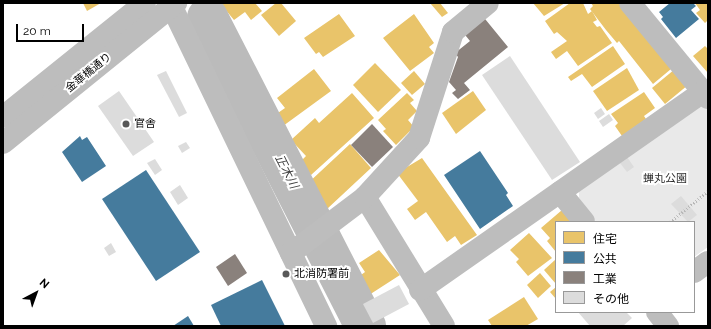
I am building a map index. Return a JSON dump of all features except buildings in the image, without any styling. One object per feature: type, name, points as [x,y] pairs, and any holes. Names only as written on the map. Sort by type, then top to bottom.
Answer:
[{"type":"street","name":"金華橋通り","points":[[3,117],[145,3]]},
{"type":"street","points":[[291,253],[365,197],[419,138],[453,32],[488,3]]},
{"type":"street","points":[[420,290],[560,192],[705,95],[630,3]]},
{"type":"street","name":"金華橋通り","points":[[3,143],[172,4]]},
{"type":"street","points":[[172,4],[326,326]]},
{"type":"street","points":[[560,192],[583,221]]},
{"type":"street","points":[[365,197],[420,290],[444,326]]},
{"type":"street","points":[[695,271],[708,262]]},
{"type":"street","points":[[657,313],[668,326]]},
{"type":"path","points":[[671,221],[708,191]]},
{"type":"green space","name":"蝉丸公園","points":[[697,106],[708,108],[708,247],[695,256],[695,221],[595,221],[579,198],[579,185]]},
{"type":"waterway","name":"正木川","points":[[207,17],[365,326]]},
{"type":"place","name":"官舎","points":[[126,124]]},
{"type":"place","name":"北消防署前","points":[[286,274]]}]
